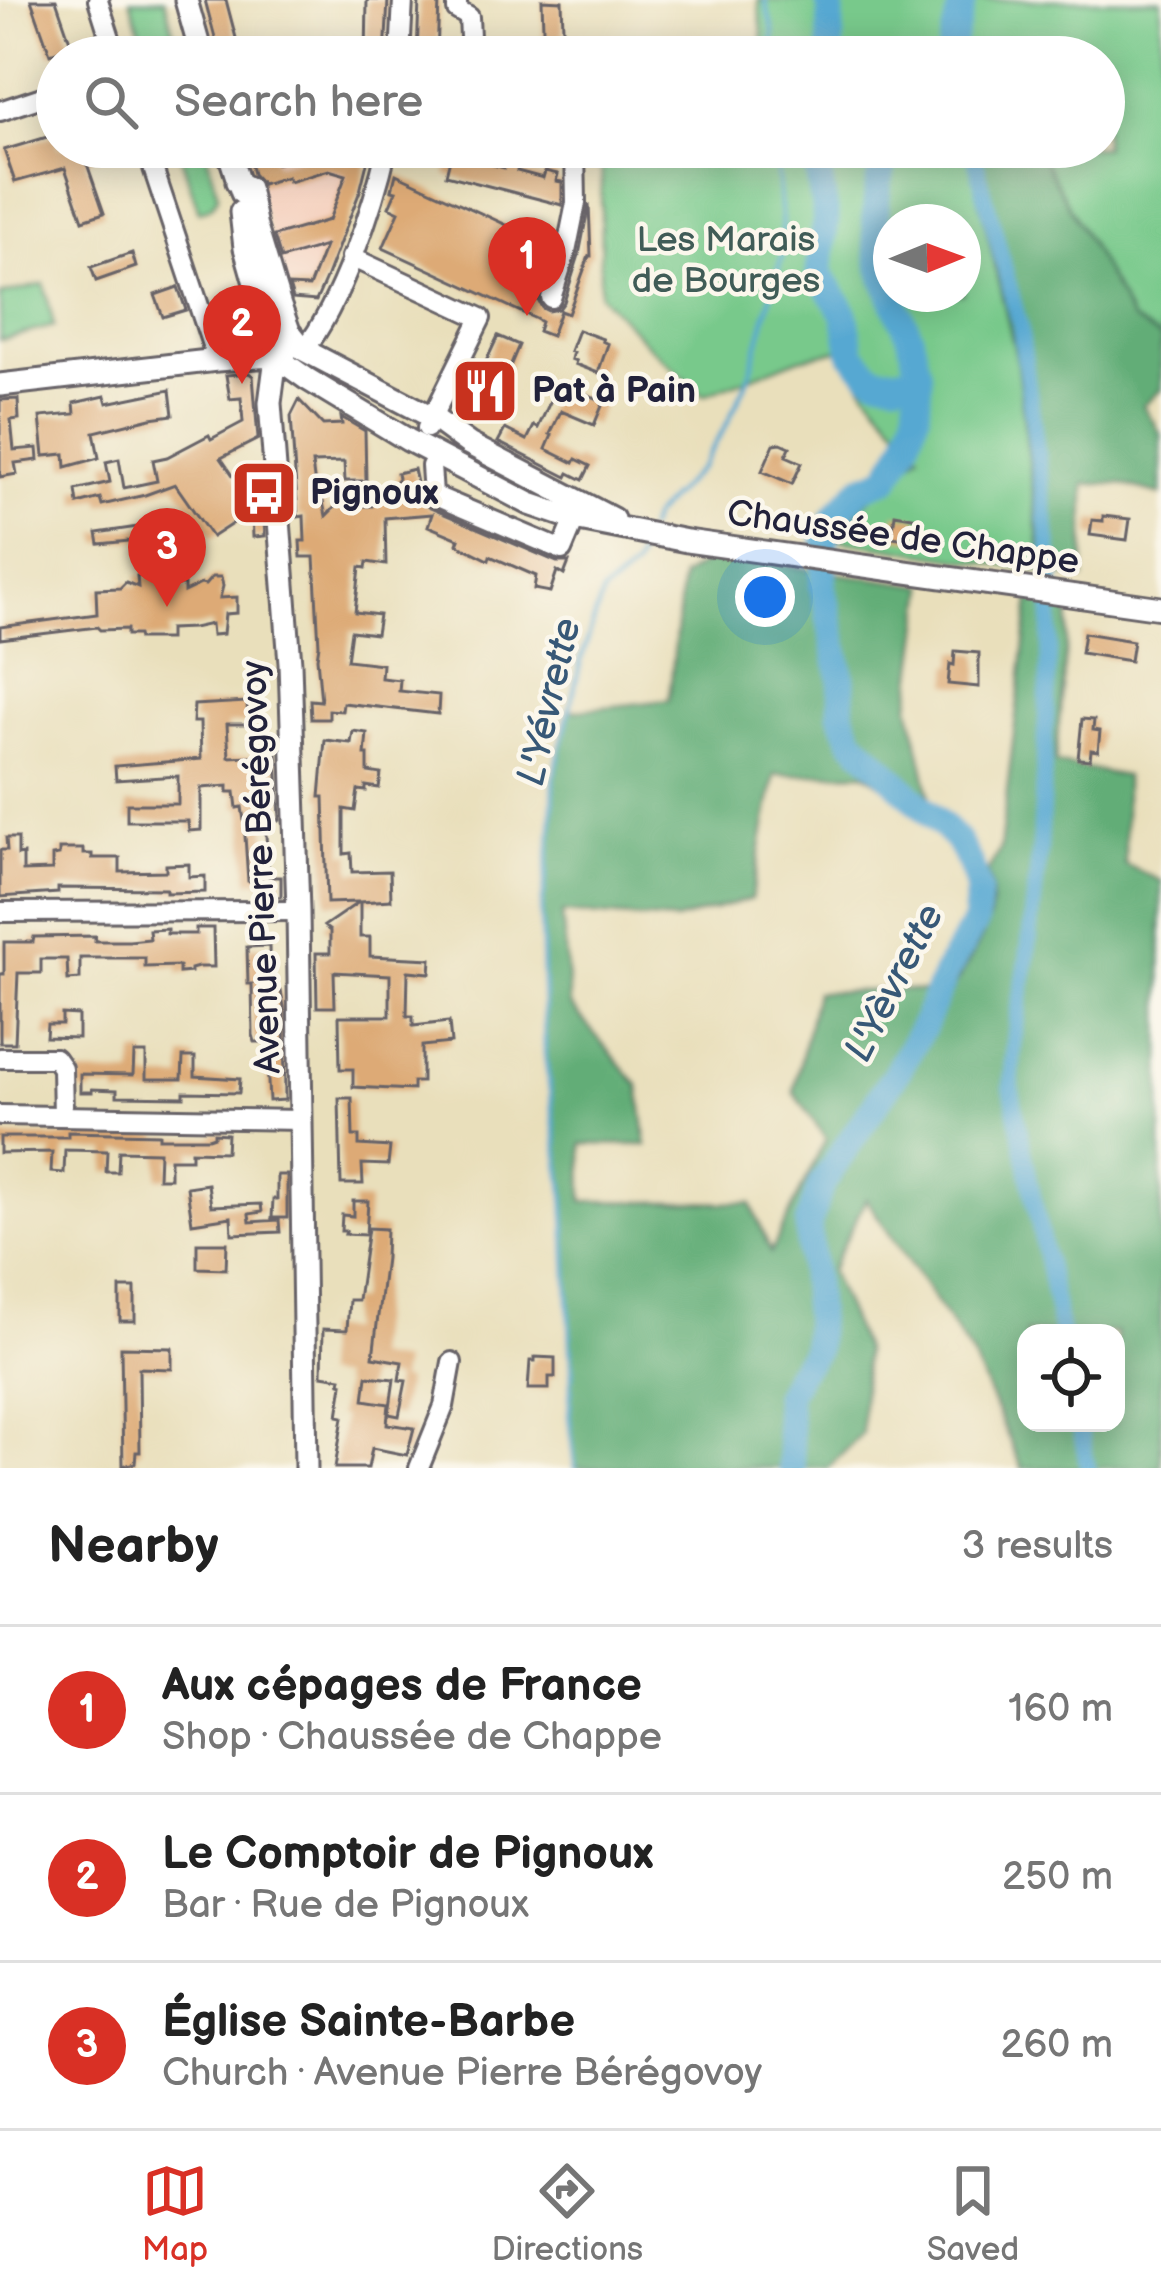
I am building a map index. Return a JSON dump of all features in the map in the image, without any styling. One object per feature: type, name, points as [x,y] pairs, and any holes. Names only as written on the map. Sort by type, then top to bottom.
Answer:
[{"type":"main road","points":[[186,0],[196,36]]},
{"type":"main road","points":[[233,168],[245,248],[277,357]]},
{"type":"main road","points":[[0,386],[277,357],[304,350],[289,331],[248,188],[237,182]]},
{"type":"main road","points":[[277,357],[289,331]]},
{"type":"main road","name":"Chaussée de Chappe","points":[[304,350],[430,422],[440,436],[469,444],[578,511]]},
{"type":"main road","name":"Chaussée de Chappe","points":[[277,357],[316,369],[430,422]]},
{"type":"main road","name":"Chaussée de Chappe","points":[[277,357],[436,455],[530,504],[578,511],[664,537],[1161,608]]},
{"type":"main road","name":"Avenue Pierre Bérégovoy","points":[[277,357],[270,403],[290,663],[298,911],[304,1376],[298,1428],[302,1468]]},
{"type":"street","points":[[98,0],[109,36]]},
{"type":"street","points":[[401,36],[403,0]]},
{"type":"street","points":[[457,0],[457,10],[469,17],[470,36]]},
{"type":"street","points":[[0,111],[36,99]]},
{"type":"street","points":[[153,168],[217,360]]},
{"type":"street","points":[[304,350],[321,329],[383,168]]},
{"type":"street","points":[[551,298],[576,202],[575,168]]},
{"type":"street","points":[[351,257],[481,318],[430,422]]},
{"type":"street","points":[[436,455],[431,466],[433,495],[562,550],[578,511]]},
{"type":"street","points":[[0,912],[298,911]]},
{"type":"street","points":[[0,1058],[55,1058],[62,1068],[63,1116]]},
{"type":"street","points":[[0,1115],[302,1120]]},
{"type":"street","points":[[419,1468],[444,1406],[452,1362]]},
{"type":"shaded area","points":[[252,168],[366,168],[316,301],[288,298]]},
{"type":"green space","points":[[130,0],[165,0],[174,36],[142,36]]},
{"type":"green space","points":[[758,0],[1161,0],[1161,338],[1132,320],[1046,168],[1125,168],[1125,36],[762,36]]},
{"type":"green space","points":[[185,168],[211,168],[218,195],[211,207],[199,212]]},
{"type":"green space","name":"Les Marais de Bourges","points":[[602,168],[972,168],[980,204],[873,204],[873,312],[981,312],[981,206],[1016,355],[1043,572],[839,540],[866,502],[920,453],[839,350],[800,358],[704,395],[600,295]]},
{"type":"green space","points":[[972,168],[1048,168],[1132,320],[1161,338],[1161,390],[1143,405],[1161,434],[1161,495],[1121,484],[1085,484],[1084,579],[1043,572],[1016,355]]},
{"type":"green space","points":[[44,284],[54,326],[0,340],[0,295]]},
{"type":"green space","points":[[716,556],[926,586],[910,705],[935,820],[865,773],[775,775],[751,899],[675,921],[562,913],[570,1005],[639,1086],[647,1145],[582,1144],[583,1201],[751,1203],[771,1252],[826,1139],[794,1092],[816,992],[908,990],[949,995],[988,921],[991,890],[987,873],[1000,849],[1030,601],[1070,606],[1055,763],[1125,776],[1125,864],[1161,881],[1161,1468],[1022,1468],[972,1356],[866,1199],[830,1271],[864,1351],[862,1434],[828,1468],[575,1468],[569,1416],[572,1369],[564,1192],[545,1055],[541,914],[554,776],[568,711],[669,700],[682,577]]},
{"type":"building","points":[[31,0],[56,0],[68,36],[44,36]]},
{"type":"building","points":[[205,0],[226,0],[235,36],[214,36]]},
{"type":"building","points":[[367,0],[388,0],[386,36],[366,36]]},
{"type":"building","points":[[419,0],[439,0],[438,36],[418,36]]},
{"type":"building","points":[[542,0],[562,1],[563,36],[543,36]]},
{"type":"building","points":[[36,140],[36,168],[65,168],[15,182],[4,150]]},
{"type":"building","points":[[65,168],[88,168],[104,213],[83,220]]},
{"type":"building","points":[[252,168],[366,168],[316,301],[293,299],[289,286],[309,287],[325,246],[281,259],[274,236],[329,220],[346,175],[329,170],[262,184]]},
{"type":"building","points":[[448,168],[518,168],[543,178],[545,171],[558,174],[562,205],[446,175]]},
{"type":"building","points":[[396,174],[524,233],[527,226],[539,231],[526,256],[548,263],[538,300],[548,311],[559,309],[564,302],[589,204],[591,256],[568,314],[560,311],[551,336],[538,331],[541,322],[536,319],[383,248],[399,212],[389,207]]},
{"type":"building","points":[[132,253],[136,267],[96,281],[91,267]]},
{"type":"building","points":[[178,287],[186,310],[163,317],[155,295]]},
{"type":"building","points":[[578,330],[608,344],[598,373],[571,359]]},
{"type":"building","name":"Pat à Pain","points":[[498,336],[519,345],[489,416],[465,406]]},
{"type":"building","points":[[249,373],[258,439],[221,458],[239,484],[260,470],[265,536],[253,537],[252,511],[212,537],[175,484],[102,505],[100,498],[78,504],[76,490],[110,482],[106,462],[119,459],[124,488],[157,481],[153,460],[243,422],[241,398],[230,399],[226,375]]},
{"type":"building","points":[[170,390],[173,415],[94,432],[99,458],[66,467],[65,454],[44,456],[40,417],[75,414],[74,403],[105,396],[107,403]]},
{"type":"building","points":[[555,391],[604,401],[594,425],[561,411],[546,449],[590,466],[583,480],[569,473],[567,477],[498,442],[505,429],[527,440]]},
{"type":"building","points":[[18,399],[19,419],[11,420],[14,450],[37,448],[38,460],[15,463],[17,474],[0,477],[0,400]]},
{"type":"building","points":[[299,400],[323,425],[342,424],[341,417],[365,431],[366,481],[345,481],[344,462],[312,463],[326,516],[346,496],[346,506],[372,506],[372,500],[397,498],[397,473],[414,469],[420,497],[428,507],[557,562],[569,562],[564,575],[557,571],[550,592],[534,589],[536,576],[490,556],[489,560],[457,544],[459,539],[428,526],[432,514],[385,518],[386,565],[367,562],[366,568],[360,567],[355,612],[379,615],[376,634],[351,631],[347,660],[382,664],[381,678],[400,680],[399,691],[439,695],[438,714],[343,703],[342,711],[329,710],[329,719],[311,719],[310,700],[321,701],[319,645],[314,557],[301,557],[304,516],[298,517],[291,416]]},
{"type":"building","points":[[774,444],[790,447],[786,456],[802,463],[792,484],[762,471]]},
{"type":"building","points":[[895,514],[918,518],[914,540],[892,537]]},
{"type":"building","points":[[1103,516],[1130,519],[1127,540],[1090,535],[1092,520],[1103,521]]},
{"type":"building","points":[[185,520],[187,535],[99,544],[97,533]]},
{"type":"building","points":[[137,576],[167,576],[167,585],[184,585],[184,592],[221,577],[220,598],[237,597],[237,613],[225,614],[223,634],[212,635],[211,624],[169,629],[169,639],[139,639],[127,635],[127,629],[97,627],[0,639],[0,627],[97,614],[96,589],[120,588],[126,582],[138,587]]},
{"type":"building","points":[[1084,633],[1133,641],[1130,661],[1081,653]]},
{"type":"building","points":[[955,651],[979,653],[979,687],[948,684]]},
{"type":"building","points":[[247,702],[248,724],[227,724],[229,757],[277,755],[280,820],[265,821],[269,877],[281,877],[281,897],[262,897],[262,880],[248,881],[242,807],[237,808],[235,792],[228,792],[228,786],[201,788],[201,830],[189,831],[188,821],[127,821],[127,804],[178,804],[178,776],[116,780],[115,766],[201,759],[200,722],[193,722],[194,705]]},
{"type":"building","points":[[1082,719],[1094,720],[1093,730],[1100,731],[1098,751],[1091,750],[1090,760],[1078,759]]},
{"type":"building","points":[[353,731],[367,733],[368,772],[381,774],[379,788],[358,790],[355,811],[344,809],[344,854],[351,853],[352,872],[390,871],[391,900],[360,902],[360,937],[370,937],[370,956],[431,959],[430,973],[408,971],[407,1016],[413,1016],[413,1026],[449,1022],[451,1043],[422,1046],[422,1082],[413,1082],[413,1090],[353,1087],[353,1069],[340,1069],[339,1016],[390,1016],[390,975],[334,972],[335,1007],[317,1007],[316,953],[330,953],[330,931],[324,926],[359,902],[327,903],[324,797],[320,797],[325,740],[351,743]]},
{"type":"building","points":[[6,838],[18,838],[23,871],[52,870],[52,856],[59,855],[59,849],[83,849],[92,858],[120,858],[120,872],[166,871],[166,865],[189,864],[189,877],[205,876],[205,892],[58,888],[58,893],[0,897],[0,850],[7,850]]},
{"type":"building","points":[[196,928],[213,928],[214,967],[179,973],[179,966],[145,967],[145,958],[80,958],[80,979],[68,980],[67,959],[41,959],[41,973],[18,973],[15,1043],[0,1043],[4,942],[95,936],[95,941],[129,941],[150,939],[149,930],[196,934]]},
{"type":"building","points":[[269,946],[270,991],[281,991],[284,1007],[285,1100],[269,1101],[266,1042],[255,1042],[253,1035],[247,947]]},
{"type":"building","points":[[62,1014],[78,1015],[78,1038],[46,1037],[47,1024],[62,1024]]},
{"type":"building","points":[[134,1053],[146,1053],[146,1079],[182,1079],[183,1057],[195,1057],[195,1076],[240,1079],[239,1093],[184,1092],[184,1097],[117,1096],[117,1090],[80,1092],[80,1074],[133,1075]]},
{"type":"building","points":[[339,1098],[352,1098],[353,1136],[359,1136],[359,1145],[390,1147],[388,1165],[362,1164],[363,1184],[341,1184]]},
{"type":"building","points":[[68,1132],[159,1134],[159,1138],[227,1134],[226,1152],[191,1151],[191,1159],[170,1159],[170,1178],[158,1178],[159,1152],[119,1151],[118,1172],[106,1172],[107,1151],[65,1150],[64,1173],[51,1172],[52,1152],[0,1153],[0,1137],[68,1137]]},
{"type":"building","points":[[277,1175],[287,1175],[287,1218],[272,1218]]},
{"type":"building","points":[[208,1184],[211,1206],[261,1204],[262,1212],[249,1214],[250,1222],[279,1220],[280,1232],[232,1234],[231,1217],[192,1223],[187,1187]]},
{"type":"building","points":[[353,1201],[368,1201],[366,1235],[341,1231],[342,1215],[353,1216]]},
{"type":"building","points":[[368,1228],[386,1229],[373,1357],[402,1362],[399,1380],[406,1381],[399,1416],[389,1414],[394,1379],[367,1376],[364,1400],[389,1404],[387,1424],[414,1428],[407,1455],[372,1448],[368,1468],[335,1468],[343,1384],[341,1378],[322,1375],[323,1329],[347,1330],[349,1300],[358,1300]]},
{"type":"building","points":[[197,1243],[227,1243],[226,1269],[197,1268]]},
{"type":"building","points":[[120,1288],[135,1288],[135,1321],[120,1321]]},
{"type":"building","points":[[121,1347],[172,1348],[172,1369],[139,1368],[140,1452],[136,1452],[135,1463],[123,1466]]},
{"type":"building","points":[[555,1358],[555,1377],[549,1377],[549,1389],[528,1389],[530,1361]]},
{"type":"waterway","name":"L'Yévrette","points":[[765,0],[773,36]]},
{"type":"waterway","points":[[828,0],[830,36]]},
{"type":"waterway","points":[[954,36],[963,0]]},
{"type":"waterway","name":"L'Yévrette","points":[[648,529],[651,518],[701,467],[749,377],[784,248],[777,168]]},
{"type":"waterway","points":[[818,168],[826,217],[819,273],[845,314],[852,354],[877,377],[896,380],[919,375]]},
{"type":"waterway","points":[[876,204],[883,168]]},
{"type":"waterway","points":[[978,168],[1020,326],[1053,570],[1040,848],[1011,1087],[1059,1324]]},
{"type":"waterway","name":"L'Yèvrette","points":[[792,1468],[786,1396],[815,1350],[808,1225],[821,1185],[923,1026],[975,922],[978,890],[957,840],[852,739],[841,713],[842,680],[823,586],[825,538],[835,516],[861,488],[887,478],[906,446],[917,414],[919,375],[899,312]]},
{"type":"waterway","name":"L'Yévrette","points":[[575,1468],[569,1416],[572,1369],[564,1192],[545,1055],[541,914],[554,776],[581,660],[603,593],[634,568],[644,540]]},
{"type":"waterway","points":[[1081,1432],[1088,1468]]},
{"type":"place","name":"Aux cépages de France","points":[[527,316]]},
{"type":"place","name":"Le Comptoir de Pignoux","points":[[242,384]]},
{"type":"place","name":"Pat à Pain","points":[[485,391]]},
{"type":"place","name":"Pignoux","points":[[264,493]]},
{"type":"place","name":"Église Sainte-Barbe","points":[[167,607]]}]
